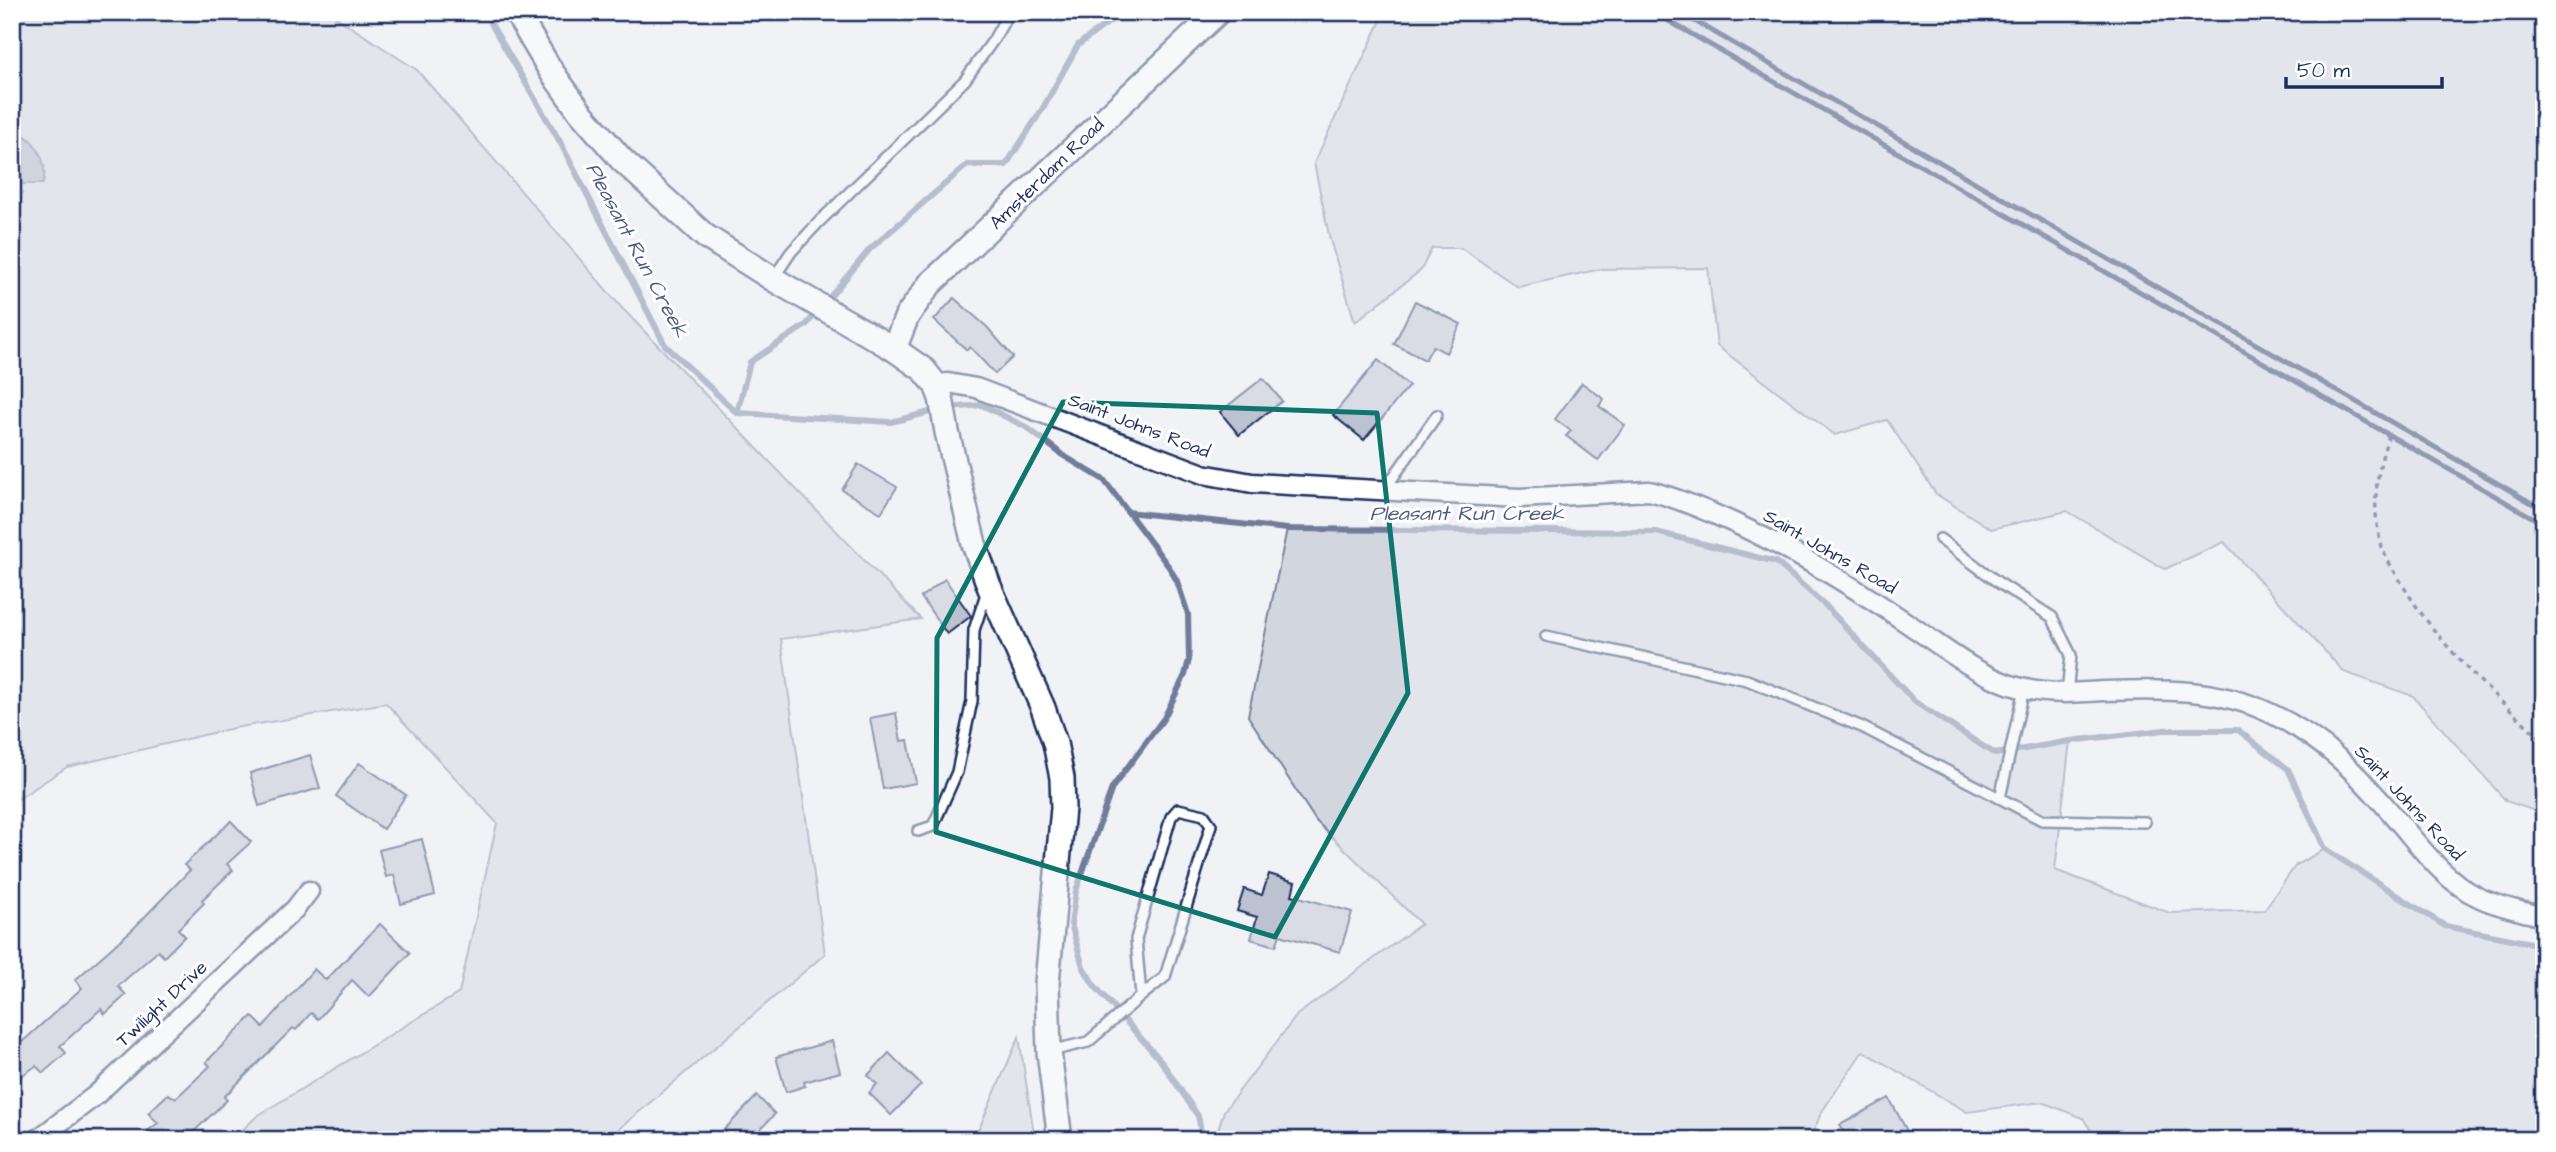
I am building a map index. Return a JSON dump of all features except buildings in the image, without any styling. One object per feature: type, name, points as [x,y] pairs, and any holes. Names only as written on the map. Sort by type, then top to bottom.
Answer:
[{"type":"street","points":[[516,12],[551,71],[581,113],[622,160],[705,236],[773,279],[894,348],[924,370],[939,392],[974,544],[989,586],[1044,708],[1062,778],[1063,808],[1047,984],[1049,1052],[1060,1140]]},
{"type":"street","name":"Amsterdam Road","points":[[894,348],[907,316],[930,284],[1218,12]]},
{"type":"street","name":"Saint Johns Road","points":[[939,392],[948,383],[976,388],[1203,474],[1252,483],[1519,498],[1649,491],[1669,495],[1751,530],[1806,558],[1966,664],[2024,689],[2050,694],[2162,689],[2212,694],[2270,713],[2317,739],[2343,761],[2441,871],[2476,897],[2544,917]]},
{"type":"street","name":"Twilight Drive","points":[[37,1140],[96,1095],[295,909],[309,891]]},
{"type":"lane","points":[[773,279],[791,252],[819,222],[965,80],[1009,12]]},
{"type":"lane","points":[[1385,489],[1437,415]]},
{"type":"lane","points":[[1940,539],[1999,583],[2052,617],[2071,655],[2067,693]]},
{"type":"lane","points":[[918,831],[933,826],[957,772],[972,701],[974,629],[989,586]]},
{"type":"lane","points":[[1546,636],[1747,680],[1862,727],[2042,820],[2145,822]]},
{"type":"lane","points":[[2000,798],[2024,689]]},
{"type":"lane","points":[[1049,1052],[1088,1042],[1165,977],[1211,825],[1205,816],[1178,809],[1171,817],[1136,939],[1137,999]]},
{"type":"path","points":[[2389,435],[2379,463],[2375,499],[2377,527],[2383,552],[2417,610],[2449,649],[2544,741]]},
{"type":"highlighted area","points":[[1063,402],[1377,413],[1408,693],[1275,937],[936,832],[937,638]]},
{"type":"shaded area","points":[[12,12],[328,12],[417,70],[621,307],[921,619],[781,639],[825,954],[606,1140],[232,1140],[257,1116],[459,993],[497,823],[386,703],[234,728],[67,767],[12,803]]},
{"type":"shaded area","points":[[1385,12],[2544,12],[2544,814],[2506,801],[2413,696],[2344,672],[2224,542],[2165,569],[2067,511],[1991,529],[1936,494],[1887,420],[1835,435],[1717,346],[1708,268],[1601,269],[1518,287],[1461,248],[1432,248],[1421,270],[1355,322],[1330,240],[1314,163]]},
{"type":"shaded area","points":[[1287,529],[1656,532],[1776,562],[1825,605],[1915,702],[1995,754],[2070,741],[2055,870],[2170,913],[2264,910],[2296,865],[2325,849],[2445,926],[2531,943],[2544,950],[2544,1140],[2097,1140],[2083,1118],[2042,1102],[1967,1112],[1863,1051],[1821,1113],[1810,1140],[1215,1140],[1224,1111],[1297,1015],[1421,924],[1316,821],[1248,716]]},
{"type":"shaded area","points":[[1019,1037],[1035,1140],[974,1140]]},
{"type":"water","points":[[12,129],[27,138],[38,150],[44,166],[43,184],[12,184]]},
{"type":"waterway","name":"Pleasant Run Creek","points":[[484,12],[559,140],[665,345],[737,413],[891,422],[938,410]]},
{"type":"waterway","points":[[825,303],[870,249],[967,165],[1006,165],[1043,108],[1078,45],[1122,12]]},
{"type":"waterway","points":[[737,413],[750,362],[806,325],[818,311]]},
{"type":"waterway","points":[[949,408],[982,405],[1026,427],[1064,456],[1104,480],[1177,581],[1188,614],[1189,660],[1185,675],[1164,718],[1112,788],[1076,891],[1071,924],[1083,967],[1094,985],[1161,1061],[1198,1116],[1203,1140]]},
{"type":"waterway","name":"Pleasant Run Creek","points":[[1127,512],[1287,529],[1656,532],[1776,562],[1825,605],[1915,702],[1995,754],[2070,741],[2164,730],[2238,730],[2288,769],[2325,849],[2445,926],[2531,943],[2544,950]]},
{"type":"railway","points":[[1653,12],[2544,524]]},
{"type":"railway","points":[[1679,12],[2544,510]]}]
